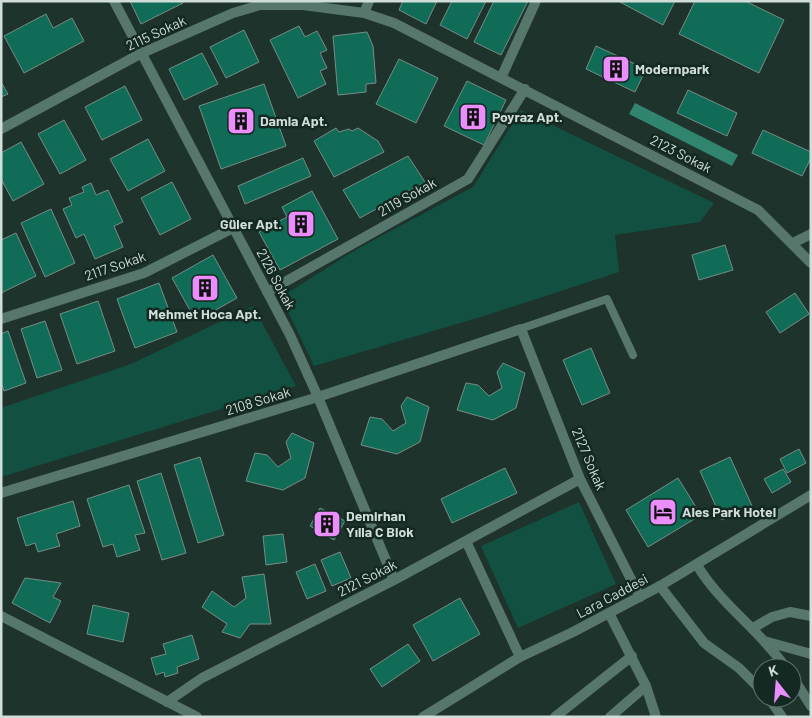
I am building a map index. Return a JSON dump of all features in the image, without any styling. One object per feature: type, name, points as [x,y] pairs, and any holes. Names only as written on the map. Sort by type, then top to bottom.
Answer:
[{"type":"street","name":"2126 Sokak","points":[[114,1],[140,54],[290,335],[318,397],[394,580]]},
{"type":"street","points":[[364,13],[370,1]]},
{"type":"street","points":[[501,78],[536,1]]},
{"type":"street","name":"2115 Sokak","points":[[1,129],[140,54],[233,13],[260,5],[303,5],[364,13],[394,23],[525,89]]},
{"type":"street","name":"2123 Sokak","points":[[525,89],[758,210],[811,263]]},
{"type":"street","name":"2119 Sokak","points":[[267,292],[468,179],[525,89]]},
{"type":"street","name":"2117 Sokak","points":[[1,318],[144,273],[233,228]]},
{"type":"street","points":[[793,243],[811,234]]},
{"type":"street","name":"2108 Sokak","points":[[1,493],[318,397],[519,329]]},
{"type":"street","name":"2127 Sokak","points":[[519,329],[580,479],[640,597]]},
{"type":"street","name":"2121 Sokak","points":[[167,702],[202,678],[394,580],[580,479]]},
{"type":"street","name":"Lara Caddesi","points":[[423,717],[520,657],[660,586],[811,495]]},
{"type":"street","points":[[466,541],[520,657]]},
{"type":"street","points":[[696,565],[706,580],[753,628],[778,658]]},
{"type":"street","points":[[660,586],[704,643],[739,668],[752,681]]},
{"type":"street","points":[[609,612],[646,686],[656,717]]},
{"type":"street","points":[[753,628],[772,618],[790,612],[811,616]]},
{"type":"street","points":[[1,616],[197,717]]},
{"type":"street","points":[[764,641],[811,654]]},
{"type":"street","points":[[555,717],[632,656]]},
{"type":"street","points":[[610,717],[646,686]]},
{"type":"street","points":[[802,692],[811,706]]},
{"type":"lane","points":[[519,329],[608,299],[633,355]]},
{"type":"shaded area","points":[[635,103],[738,155],[732,166],[629,114]]},
{"type":"shaded area","points":[[521,110],[714,203],[700,222],[615,235],[619,272],[484,316],[314,366],[281,297],[357,249],[473,187]]},
{"type":"shaded area","points":[[253,306],[296,386],[1,477],[1,408],[131,364]]},
{"type":"shaded area","points":[[579,502],[616,584],[518,628],[481,546]]},
{"type":"building","points":[[130,1],[182,1],[183,3],[141,24]]},
{"type":"building","points":[[403,1],[437,1],[426,24],[399,10]]},
{"type":"building","points":[[452,1],[486,1],[467,39],[440,25]]},
{"type":"building","points":[[494,1],[528,1],[501,55],[474,42]]},
{"type":"building","points":[[618,1],[675,1],[663,25]]},
{"type":"building","points":[[695,1],[745,1],[784,20],[759,73],[679,34]]},
{"type":"building","points":[[46,14],[53,28],[72,18],[84,41],[24,73],[4,36]]},
{"type":"building","points":[[299,26],[305,37],[317,31],[327,50],[320,53],[327,68],[320,71],[326,84],[298,98],[270,40]]},
{"type":"building","points":[[244,30],[259,62],[226,78],[210,47]]},
{"type":"building","points":[[367,32],[373,46],[376,83],[366,84],[366,92],[338,95],[333,36]]},
{"type":"building","name":"Modernpark","points":[[596,46],[646,69],[635,92],[586,69]]},
{"type":"building","points":[[202,53],[218,84],[184,100],[169,69]]},
{"type":"building","points":[[399,59],[438,78],[416,123],[376,104]]},
{"type":"building","name":"Poyraz Apt.","points":[[467,81],[506,100],[484,145],[444,126]]},
{"type":"building","points":[[1,82],[8,94],[1,97]]},
{"type":"building","name":"Damla Apt.","points":[[264,84],[286,146],[221,169],[199,106]]},
{"type":"building","points":[[125,86],[142,120],[102,140],[85,107]]},
{"type":"building","name":"Modernpark","points":[[688,90],[737,113],[727,136],[677,113]]},
{"type":"building","points":[[64,120],[86,160],[60,174],[38,134]]},
{"type":"building","points":[[336,128],[339,132],[349,129],[352,131],[358,128],[378,141],[384,152],[334,177],[314,141]]},
{"type":"building","points":[[763,130],[811,152],[811,158],[802,176],[752,153]]},
{"type":"building","points":[[148,139],[165,171],[128,191],[110,159]]},
{"type":"building","points":[[21,142],[44,184],[13,201],[1,179],[1,153]]},
{"type":"building","points":[[408,156],[425,182],[360,218],[343,190]]},
{"type":"building","points":[[303,158],[311,176],[245,204],[238,186]]},
{"type":"building","points":[[172,182],[191,219],[160,235],[141,198]]},
{"type":"building","points":[[91,183],[96,195],[108,190],[123,222],[114,226],[123,247],[95,259],[84,234],[76,238],[63,209],[72,205],[69,198],[84,192],[82,187]]},
{"type":"building","name":"Güler Apt.","points":[[312,191],[338,239],[280,270],[259,232],[287,217],[282,207]]},
{"type":"building","points":[[51,209],[75,263],[45,277],[21,223]]},
{"type":"building","points":[[16,233],[36,276],[1,293],[1,240]]},
{"type":"building","points":[[725,245],[733,270],[699,280],[692,255]]},
{"type":"building","name":"Mehmet Hoca Apt.","points":[[213,255],[237,298],[196,321],[172,278]]},
{"type":"building","points":[[159,283],[177,332],[135,348],[117,299]]},
{"type":"building","points":[[795,293],[809,314],[780,333],[766,312]]},
{"type":"building","points":[[98,301],[115,351],[77,364],[60,314]]},
{"type":"building","points":[[45,321],[62,370],[37,378],[21,329]]},
{"type":"building","points":[[8,331],[26,383],[4,391],[1,382],[1,334]]},
{"type":"building","points":[[591,348],[610,393],[582,405],[563,360]]},
{"type":"building","points":[[503,363],[525,373],[516,408],[493,420],[457,410],[466,383],[478,385],[489,396],[502,388],[497,372]]},
{"type":"building","points":[[407,397],[429,407],[420,442],[397,454],[361,445],[370,417],[382,419],[393,431],[406,423],[401,406]]},
{"type":"building","points":[[292,433],[314,443],[305,478],[283,490],[246,481],[255,453],[267,455],[278,467],[291,458],[286,442]]},
{"type":"building","points":[[799,449],[806,463],[787,473],[780,459]]},
{"type":"building","points":[[200,457],[224,535],[198,543],[174,465]]},
{"type":"building","points":[[730,457],[752,506],[722,520],[700,471]]},
{"type":"building","points":[[505,468],[517,493],[452,523],[441,499]]},
{"type":"building","points":[[783,469],[791,482],[772,493],[764,479]]},
{"type":"building","points":[[161,473],[186,553],[162,560],[137,481]]},
{"type":"building","name":"Ales Park Hotel","points":[[678,478],[701,515],[648,547],[626,510]]},
{"type":"building","points":[[129,485],[145,533],[135,535],[140,550],[117,557],[113,544],[103,547],[87,499]]},
{"type":"building","points":[[73,501],[80,526],[56,534],[60,546],[38,552],[35,543],[26,546],[17,518]]},
{"type":"building","name":"Demirhan Yılla C Blok","points":[[320,508],[345,521],[334,540],[310,526]]},
{"type":"building","points":[[283,534],[287,562],[266,565],[263,536]]},
{"type":"building","points":[[340,552],[351,578],[332,586],[321,560]]},
{"type":"building","points":[[315,564],[326,591],[307,599],[296,572]]},
{"type":"building","points":[[264,574],[271,624],[250,624],[240,638],[222,632],[227,624],[202,607],[212,591],[234,607],[246,598],[242,577]]},
{"type":"building","points":[[25,578],[61,583],[53,597],[61,601],[50,623],[12,603]]},
{"type":"building","points":[[460,598],[480,634],[433,661],[413,625]]},
{"type":"building","points":[[93,605],[129,613],[123,642],[87,634]]},
{"type":"building","points":[[192,635],[199,659],[177,667],[178,673],[165,677],[164,672],[156,675],[151,658],[166,654],[163,644]]},
{"type":"building","points":[[408,644],[420,661],[382,687],[370,669]]},
{"type":"place","name":"Modernpark","points":[[616,69]]},
{"type":"place","name":"Poyraz Apt.","points":[[473,117]]},
{"type":"place","name":"Damla Apt.","points":[[241,121]]},
{"type":"place","name":"Güler Apt.","points":[[301,224]]},
{"type":"place","name":"Mehmet Hoca Apt.","points":[[205,288]]},
{"type":"place","name":"Ales Park Hotel","points":[[663,512]]},
{"type":"place","name":"Demirhan Yılla C Blok","points":[[327,524]]}]
